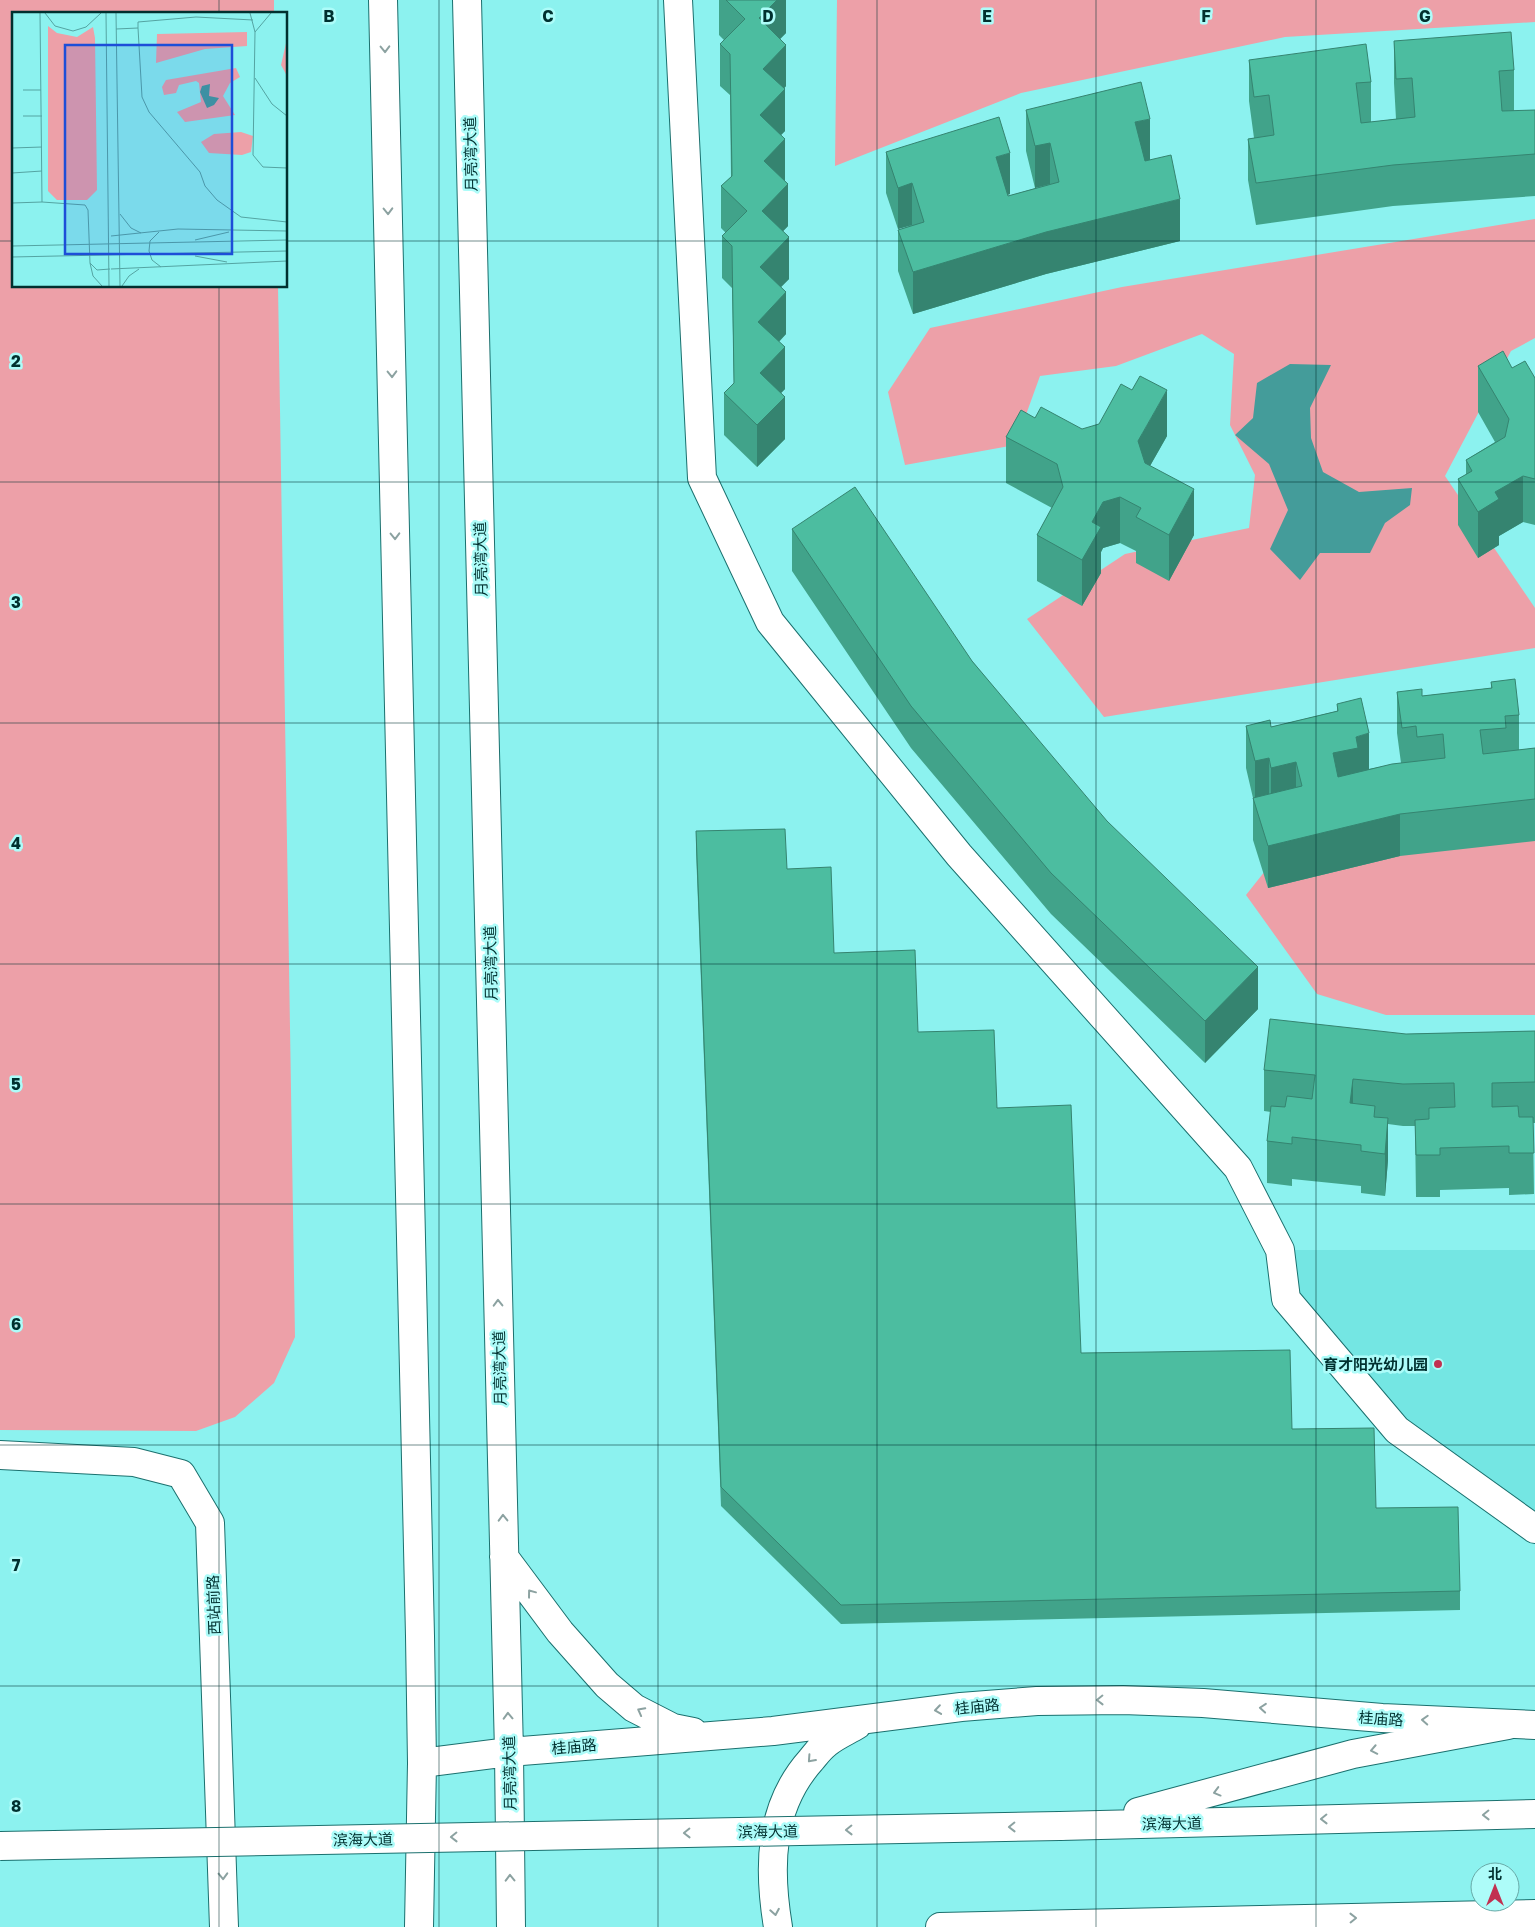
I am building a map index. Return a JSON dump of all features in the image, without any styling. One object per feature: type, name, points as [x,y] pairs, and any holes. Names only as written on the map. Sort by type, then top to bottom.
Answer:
[{"type":"main road","points":[[384,0],[422,1764],[420,1927]]},
{"type":"main road","name":"月亮湾大道","points":[[467,0],[509,1752],[511,1927]]},
{"type":"main road","points":[[678,0],[702,478],[770,622],[959,855],[1238,1168],[1280,1250],[1286,1299],[1397,1430],[1535,1529]]},
{"type":"main road","name":"西站前路","points":[[0,1455],[134,1462],[181,1474],[210,1523],[224,1927]]},
{"type":"main road","points":[[504,1557],[560,1632],[607,1685],[634,1708],[673,1728],[720,1736]]},
{"type":"main road","name":"桂庙路","points":[[422,1764],[509,1752],[720,1736],[864,1721],[961,1707],[1037,1701],[1123,1700],[1202,1703],[1382,1718],[1535,1725]]},
{"type":"main road","points":[[778,1927],[773,1898],[773,1850],[782,1806],[799,1774],[826,1743],[864,1721]]},
{"type":"main road","points":[[1060,1826],[1148,1810],[1353,1754],[1508,1725]]},
{"type":"main road","name":"滨海大道","points":[[0,1846],[1060,1826],[1535,1814]]},
{"type":"main road","points":[[940,1927],[1068,1926],[1535,1914]]},
{"type":"shaded area","points":[[0,0],[274,0],[274,12],[12,12],[12,288],[278,288],[295,1337],[274,1383],[235,1417],[196,1431],[0,1430]]},
{"type":"shaded area","points":[[837,0],[1535,0],[1535,22],[1285,37],[1021,93],[835,166]]},
{"type":"shaded area","points":[[1535,219],[1535,338],[1511,351],[1445,476],[1535,608],[1535,648],[1104,717],[1027,619],[1125,554],[1249,528],[1255,475],[1230,425],[1234,354],[1202,334],[1116,366],[1040,376],[1015,445],[905,465],[888,392],[930,328],[1122,287]]},
{"type":"shaded area","points":[[1290,364],[1331,365],[1310,408],[1311,438],[1323,472],[1359,492],[1412,488],[1410,505],[1385,523],[1370,553],[1320,553],[1300,580],[1270,549],[1288,510],[1269,464],[1235,435],[1253,418],[1257,383]]},
{"type":"shaded area","points":[[1535,813],[1535,1015],[1386,1015],[1317,994],[1246,895],[1269,866]]},
{"type":"shaded area","name":"育才阳光幼儿园","points":[[1280,1250],[1535,1250],[1535,1529],[1397,1430],[1286,1299]]},
{"type":"building","points":[[726,0],[777,0],[759,18],[786,45],[763,69],[785,89],[760,115],[785,139],[764,161],[788,184],[762,211],[789,237],[760,267],[786,292],[758,322],[785,347],[760,373],[785,397],[757,425],[724,393],[734,383],[732,246],[722,236],[747,211],[721,186],[732,176],[730,54],[720,44],[745,19]]},
{"type":"building","points":[[1511,32],[1514,70],[1499,71],[1502,111],[1535,110],[1535,154],[1393,165],[1256,183],[1248,139],[1274,135],[1269,95],[1254,97],[1249,60],[1366,44],[1371,82],[1356,83],[1361,123],[1415,117],[1412,78],[1396,79],[1394,41]]},
{"type":"building","points":[[1141,82],[1150,119],[1135,122],[1145,161],[1171,155],[1180,199],[1046,232],[913,272],[898,230],[924,222],[912,183],[898,188],[886,152],[999,117],[1010,153],[996,157],[1008,196],[1059,182],[1050,143],[1035,146],[1026,110]]},
{"type":"building","points":[[1503,351],[1512,368],[1525,361],[1535,378],[1535,479],[1523,476],[1495,492],[1499,499],[1478,512],[1458,479],[1472,471],[1466,460],[1505,437],[1509,419],[1478,366]]},
{"type":"building","points":[[1140,376],[1167,390],[1138,441],[1145,463],[1194,489],[1169,535],[1136,517],[1141,508],[1120,497],[1103,502],[1092,522],[1101,527],[1082,560],[1037,535],[1063,487],[1057,464],[1006,437],[1021,410],[1035,418],[1041,407],[1082,429],[1099,424],[1121,384],[1132,390]]},
{"type":"building","points":[[855,487],[972,661],[1107,821],[1258,967],[1205,1021],[1051,873],[911,706],[792,529]]},
{"type":"building","points":[[1515,679],[1519,715],[1505,716],[1506,728],[1480,730],[1483,754],[1535,748],[1535,799],[1400,814],[1268,846],[1253,798],[1302,786],[1296,762],[1271,768],[1269,758],[1255,761],[1246,726],[1270,720],[1271,727],[1338,711],[1337,704],[1361,698],[1369,733],[1356,737],[1358,748],[1333,753],[1338,777],[1392,764],[1445,758],[1443,734],[1417,737],[1416,726],[1402,728],[1397,692],[1422,689],[1422,696],[1492,688],[1491,682]]},
{"type":"building","points":[[785,829],[787,869],[831,867],[834,953],[915,950],[918,1032],[994,1030],[997,1108],[1071,1105],[1081,1353],[1290,1350],[1292,1429],[1374,1428],[1376,1508],[1458,1507],[1460,1591],[841,1605],[721,1487],[696,831]]},
{"type":"building","points":[[1270,1019],[1406,1034],[1535,1031],[1535,1082],[1492,1083],[1492,1107],[1518,1106],[1519,1117],[1533,1117],[1534,1153],[1509,1153],[1509,1146],[1440,1148],[1440,1155],[1416,1155],[1415,1120],[1429,1119],[1429,1108],[1455,1107],[1454,1083],[1403,1084],[1353,1079],[1350,1103],[1375,1106],[1374,1117],[1388,1118],[1385,1154],[1361,1151],[1361,1145],[1292,1137],[1292,1144],[1267,1141],[1271,1106],[1285,1107],[1287,1096],[1312,1099],[1315,1075],[1264,1070]]},
{"type":"place","name":"育才阳光幼儿园","points":[[1438,1364]]}]
